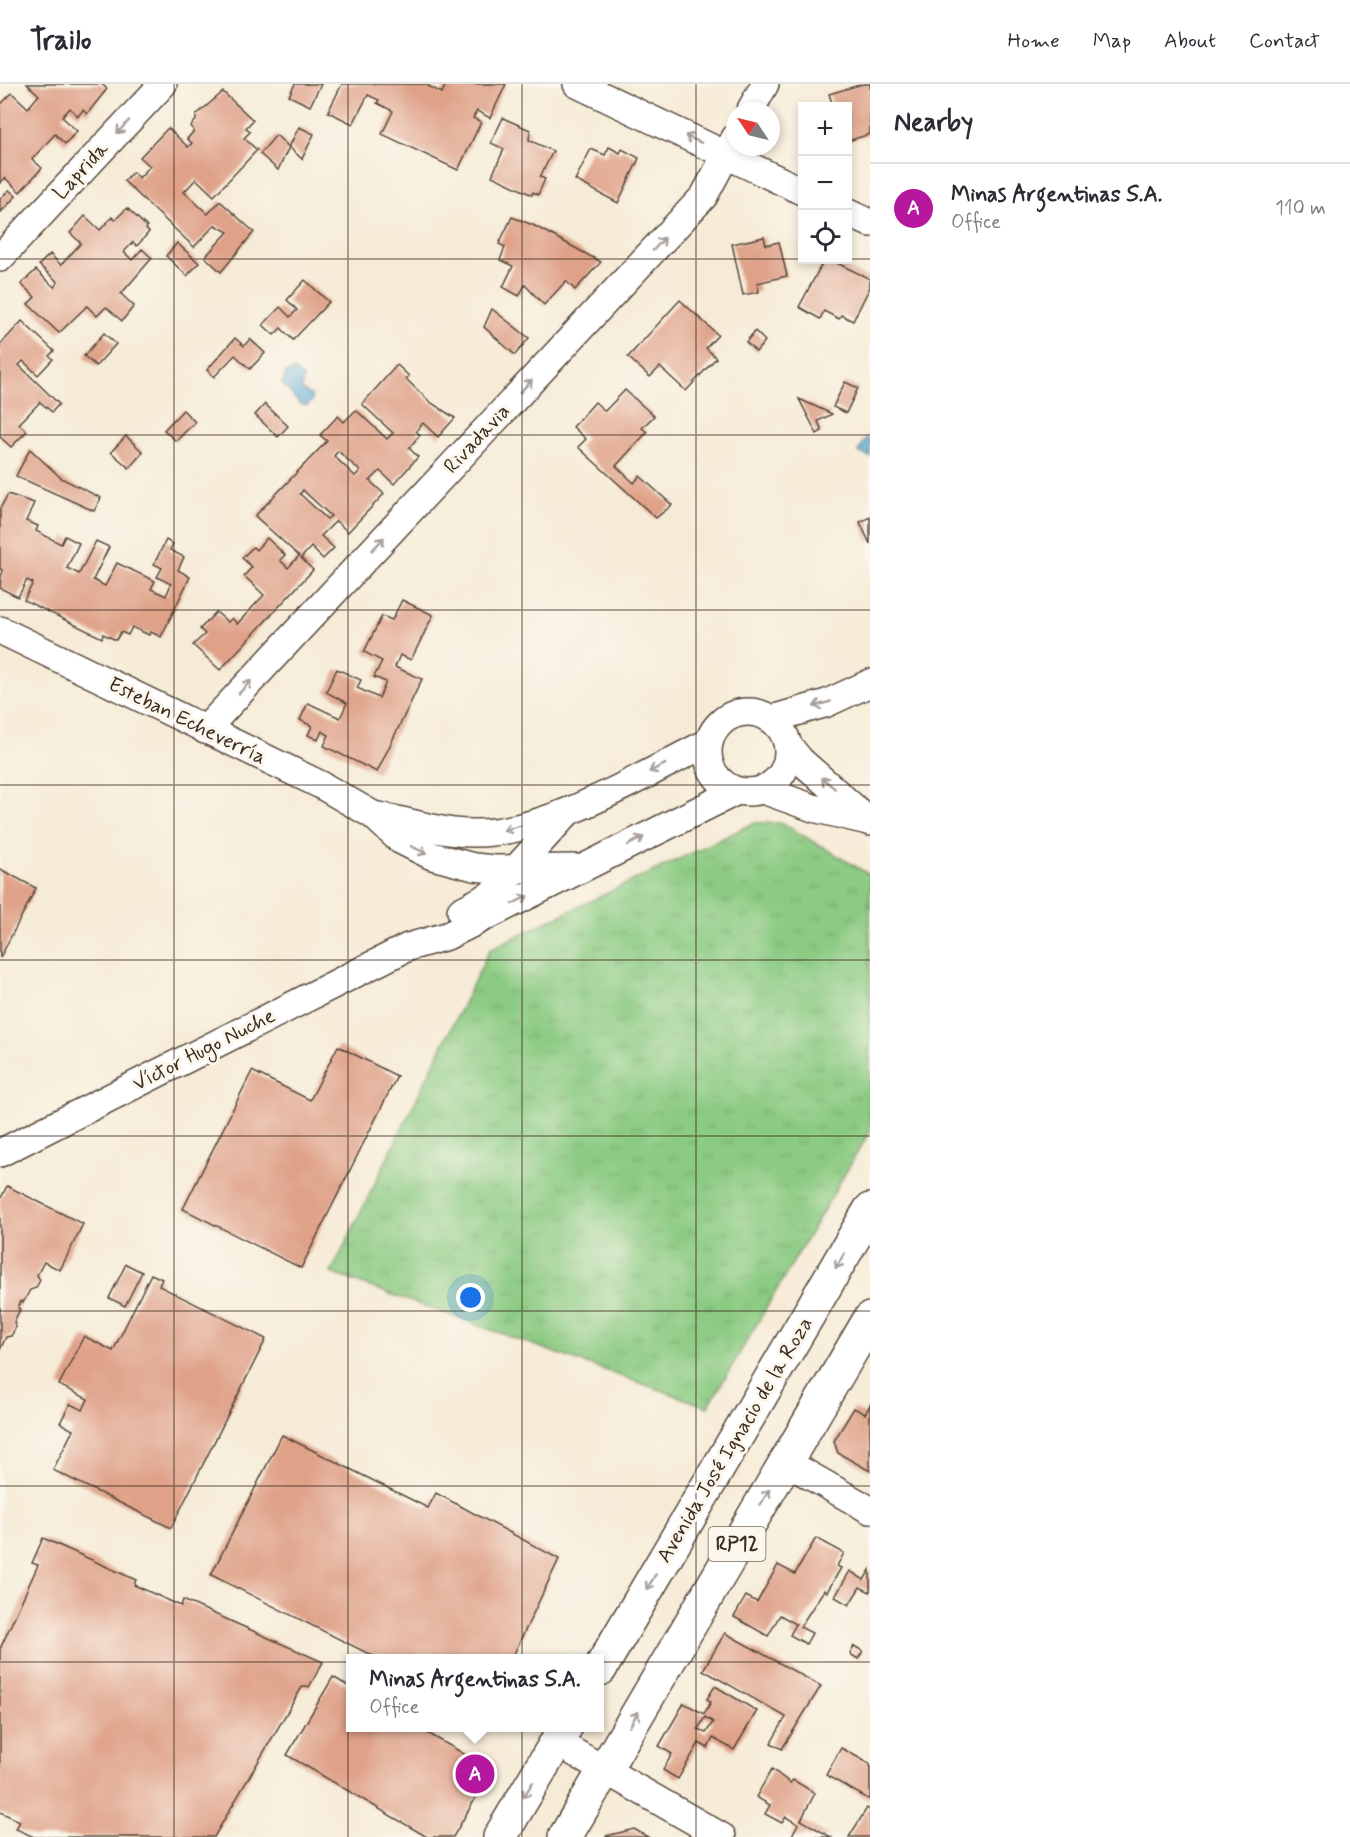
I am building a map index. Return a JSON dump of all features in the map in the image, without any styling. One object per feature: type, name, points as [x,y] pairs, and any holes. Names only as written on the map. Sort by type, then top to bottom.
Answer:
[{"type":"main road","name":"Avenida José Ignacio de la Roza","points":[[604,1661],[870,1210]]},
{"type":"main road","name":"RP12","points":[[565,1837],[870,1319]]},
{"type":"main road","points":[[500,1837],[560,1735]]},
{"type":"street","name":"Laprida","points":[[0,258],[163,84]]},
{"type":"street","points":[[577,84],[726,145]]},
{"type":"street","points":[[755,102],[765,84]]},
{"type":"street","name":"Rivadavia","points":[[205,729],[704,196],[726,155]]},
{"type":"street","points":[[745,156],[798,189]]},
{"type":"street","points":[[852,215],[870,224]]},
{"type":"street","name":"Esteban Echeverría","points":[[0,630],[321,785],[373,814],[400,840],[432,856],[474,867],[515,869],[584,867],[750,790]]},
{"type":"street","points":[[772,719],[828,703],[870,683]]},
{"type":"street","points":[[750,790],[775,783],[784,771],[789,756],[782,728],[772,719],[757,712],[735,714],[717,726],[709,742],[708,755],[712,769],[720,782],[869,822]]},
{"type":"street","name":"Esteban Echeverría","points":[[373,814],[410,820],[433,828],[476,833],[496,832],[568,812],[709,742]]},
{"type":"street","points":[[788,745],[800,760],[828,782],[869,822]]},
{"type":"street","name":"Esteban Echeverría","points":[[515,869],[568,812]]},
{"type":"street","name":"Víctor Hugo Nuche","points":[[0,1153],[408,947],[447,936],[584,867]]},
{"type":"street","name":"Víctor Hugo Nuche","points":[[408,947],[441,921],[489,896],[515,869]]},
{"type":"street","points":[[786,1462],[870,1510]]},
{"type":"street","points":[[560,1735],[605,1770],[722,1837]]},
{"type":"green space","points":[[754,823],[782,823],[870,875],[870,1131],[708,1407],[331,1273],[490,949]]},
{"type":"water","points":[[294,370],[303,377],[302,390],[312,396],[312,401],[307,406],[300,404],[282,384],[286,373]]},
{"type":"water","points":[[866,438],[870,440],[870,457],[858,452]]},
{"type":"building","points":[[27,84],[102,84],[107,89],[87,114],[83,110],[78,116],[70,108],[62,117],[77,131],[65,144],[55,134],[32,159],[42,168],[20,192],[5,178],[0,183],[0,105],[12,93],[28,108],[39,95]]},
{"type":"building","points":[[295,84],[321,84],[310,106],[289,96]]},
{"type":"building","points":[[342,84],[429,84],[428,86],[442,93],[446,84],[506,84],[490,118],[477,111],[473,118],[481,122],[458,170],[382,134],[393,111],[377,103],[379,100],[368,95],[353,124],[328,112]]},
{"type":"building","points":[[870,84],[870,134],[852,140],[852,102],[832,102],[829,94]]},
{"type":"building","points":[[223,92],[253,120],[246,128],[250,132],[244,138],[257,150],[214,196],[196,179],[184,192],[208,214],[220,201],[254,232],[221,272],[205,257],[228,232],[215,225],[194,247],[124,181],[133,172],[139,178],[150,166],[140,157],[168,128],[188,147],[192,143],[187,139],[194,131],[191,126],[196,120],[196,115]]},
{"type":"building","points":[[503,118],[530,130],[529,140],[553,151],[540,177],[545,179],[538,195],[533,192],[532,195],[492,176],[504,149],[491,143]]},
{"type":"building","points":[[299,127],[314,134],[302,159],[289,147]]},
{"type":"building","points":[[276,135],[289,147],[278,170],[260,154]]},
{"type":"building","points":[[609,147],[620,153],[622,149],[639,158],[618,203],[575,180],[591,149],[605,155]]},
{"type":"building","points":[[9,190],[16,196],[0,213],[0,199]]},
{"type":"building","points":[[127,208],[147,227],[149,232],[137,246],[133,242],[124,252],[132,260],[142,249],[152,258],[121,294],[134,306],[122,321],[106,307],[97,316],[87,306],[59,333],[28,304],[35,297],[21,284],[36,270],[54,287],[58,282],[39,265],[50,254],[61,265],[81,243],[70,233],[85,216],[100,230],[112,217],[115,220]]},
{"type":"building","points":[[512,217],[533,225],[601,262],[575,290],[566,281],[544,305],[525,285],[519,296],[503,287],[513,266],[500,260],[505,247],[499,244]]},
{"type":"building","points":[[764,237],[766,245],[779,242],[787,276],[757,283],[759,292],[743,295],[732,244]]},
{"type":"building","points":[[177,243],[199,263],[187,276],[166,256]]},
{"type":"building","points":[[822,264],[839,264],[870,279],[870,287],[853,321],[841,315],[839,319],[824,311],[820,319],[799,307]]},
{"type":"building","points":[[305,280],[329,302],[293,340],[281,328],[274,335],[263,325],[280,307],[290,317],[297,310],[287,300]]},
{"type":"building","points":[[680,300],[718,335],[706,348],[716,358],[686,391],[660,367],[650,377],[628,357]]},
{"type":"building","points":[[492,309],[529,338],[515,355],[484,327]]},
{"type":"building","points":[[22,321],[54,351],[49,356],[53,359],[38,375],[23,361],[19,365],[59,404],[52,412],[40,402],[19,424],[27,431],[11,447],[0,437],[0,345]]},
{"type":"building","points":[[755,331],[765,341],[756,352],[746,342]]},
{"type":"building","points":[[104,333],[116,344],[96,366],[84,356]]},
{"type":"building","points":[[235,338],[244,346],[250,339],[265,353],[250,369],[235,355],[214,377],[207,370]]},
{"type":"building","points":[[397,365],[409,376],[406,379],[430,402],[455,418],[438,437],[423,423],[416,431],[420,435],[409,448],[418,457],[394,484],[380,471],[370,481],[384,494],[348,532],[336,521],[321,536],[334,548],[323,559],[311,547],[301,558],[313,570],[220,670],[193,645],[205,634],[200,629],[216,612],[228,622],[232,618],[237,624],[264,595],[244,576],[252,567],[242,558],[253,547],[256,550],[267,538],[285,555],[280,560],[288,568],[299,556],[255,516],[327,441],[320,435],[338,416],[344,422],[356,410],[387,439],[393,433],[362,404]],"holes":[[[338,451],[360,471],[355,476],[334,456]],[[303,490],[308,495],[331,516],[327,519],[300,494]]]},
{"type":"building","points":[[845,382],[858,388],[846,413],[833,407]]},
{"type":"building","points":[[625,390],[654,416],[642,428],[647,432],[616,466],[634,483],[640,476],[672,505],[656,518],[578,447],[586,439],[573,427],[595,402],[605,411]]},
{"type":"building","points":[[799,399],[832,414],[818,421],[822,431],[817,434]]},
{"type":"building","points":[[265,404],[288,426],[278,437],[255,415]]},
{"type":"building","points":[[183,410],[195,422],[176,441],[164,430]]},
{"type":"building","points":[[126,436],[143,452],[129,468],[111,452]]},
{"type":"building","points":[[30,449],[61,478],[101,498],[94,511],[16,476]]},
{"type":"building","points":[[8,494],[34,503],[26,521],[38,526],[36,531],[61,544],[65,536],[79,543],[67,568],[79,574],[96,541],[109,547],[93,580],[105,586],[117,563],[155,581],[151,589],[166,596],[171,584],[157,577],[162,568],[154,564],[166,540],[173,544],[170,550],[184,557],[178,570],[190,577],[161,637],[151,632],[149,635],[132,627],[128,635],[121,632],[116,640],[103,634],[102,638],[24,600],[33,583],[27,580],[18,597],[0,588],[2,570],[0,569],[0,509]]},
{"type":"building","points":[[870,517],[870,544],[860,522]]},
{"type":"building","points":[[402,600],[433,615],[411,660],[400,655],[395,667],[422,679],[377,772],[324,746],[329,735],[322,731],[318,740],[308,735],[312,726],[300,720],[308,703],[340,718],[347,703],[326,692],[337,669],[361,680],[357,688],[379,698],[386,682],[374,677],[382,661],[364,652],[382,616],[392,620]]},
{"type":"building","points":[[0,869],[36,888],[0,958]]},
{"type":"building","points":[[338,1046],[397,1076],[301,1268],[183,1209],[252,1071],[310,1100]]},
{"type":"building","points":[[7,1186],[83,1224],[60,1270],[44,1262],[37,1275],[40,1280],[36,1288],[30,1290],[23,1303],[21,1301],[14,1322],[16,1327],[11,1336],[6,1337],[0,1350],[0,1200]]},
{"type":"building","points":[[126,1264],[142,1272],[125,1306],[109,1298]]},
{"type":"building","points":[[151,1274],[162,1279],[159,1286],[266,1339],[171,1528],[53,1470],[73,1430],[60,1423],[70,1404],[83,1410],[88,1399],[59,1385],[84,1336],[113,1351]]},
{"type":"building","points":[[870,1405],[870,1471],[838,1453],[834,1441],[854,1408],[865,1414]]},
{"type":"building","points":[[282,1435],[428,1508],[436,1493],[559,1559],[514,1654],[369,1654],[211,1575]]},
{"type":"building","points":[[43,1538],[136,1580],[134,1585],[181,1606],[183,1600],[323,1662],[309,1687],[302,1687],[214,1837],[34,1837],[16,1829],[20,1821],[0,1812],[0,1649],[38,1565],[32,1563]]},
{"type":"building","points":[[816,1538],[844,1553],[837,1566],[841,1568],[827,1592],[824,1590],[800,1627],[812,1633],[806,1644],[790,1635],[796,1624],[780,1615],[768,1636],[734,1617],[746,1596],[757,1602],[778,1565],[795,1574]]},
{"type":"building","points":[[870,1570],[870,1592],[860,1587],[849,1605],[835,1597],[850,1571],[864,1580]]},
{"type":"building","points":[[725,1633],[821,1686],[782,1749],[771,1743],[786,1717],[703,1670]]},
{"type":"building","points":[[854,1646],[863,1651],[858,1659],[850,1654]]},
{"type":"building","points":[[333,1677],[346,1685],[346,1732],[426,1732],[492,1770],[453,1837],[427,1837],[287,1755]]},
{"type":"building","points":[[715,1686],[757,1711],[734,1750],[713,1738],[708,1748],[699,1743],[678,1779],[663,1770],[672,1754],[659,1746],[684,1703],[704,1714],[711,1702],[707,1699]],"holes":[[[705,1717],[713,1722],[706,1733],[698,1729]]]},
{"type":"building","points":[[841,1748],[870,1764],[870,1800],[826,1775]]},
{"type":"building","points":[[772,1769],[790,1783],[793,1780],[815,1793],[801,1820],[831,1837],[791,1837],[798,1824],[786,1817],[782,1823],[765,1814],[770,1805],[756,1797]]},
{"type":"building","points":[[867,1808],[870,1810],[870,1837],[849,1837]]},
{"type":"building","points":[[634,1829],[648,1837],[606,1837],[606,1836]]},
{"type":"place","name":"Minas Argentinas S.A.","points":[[475,1774]]}]
